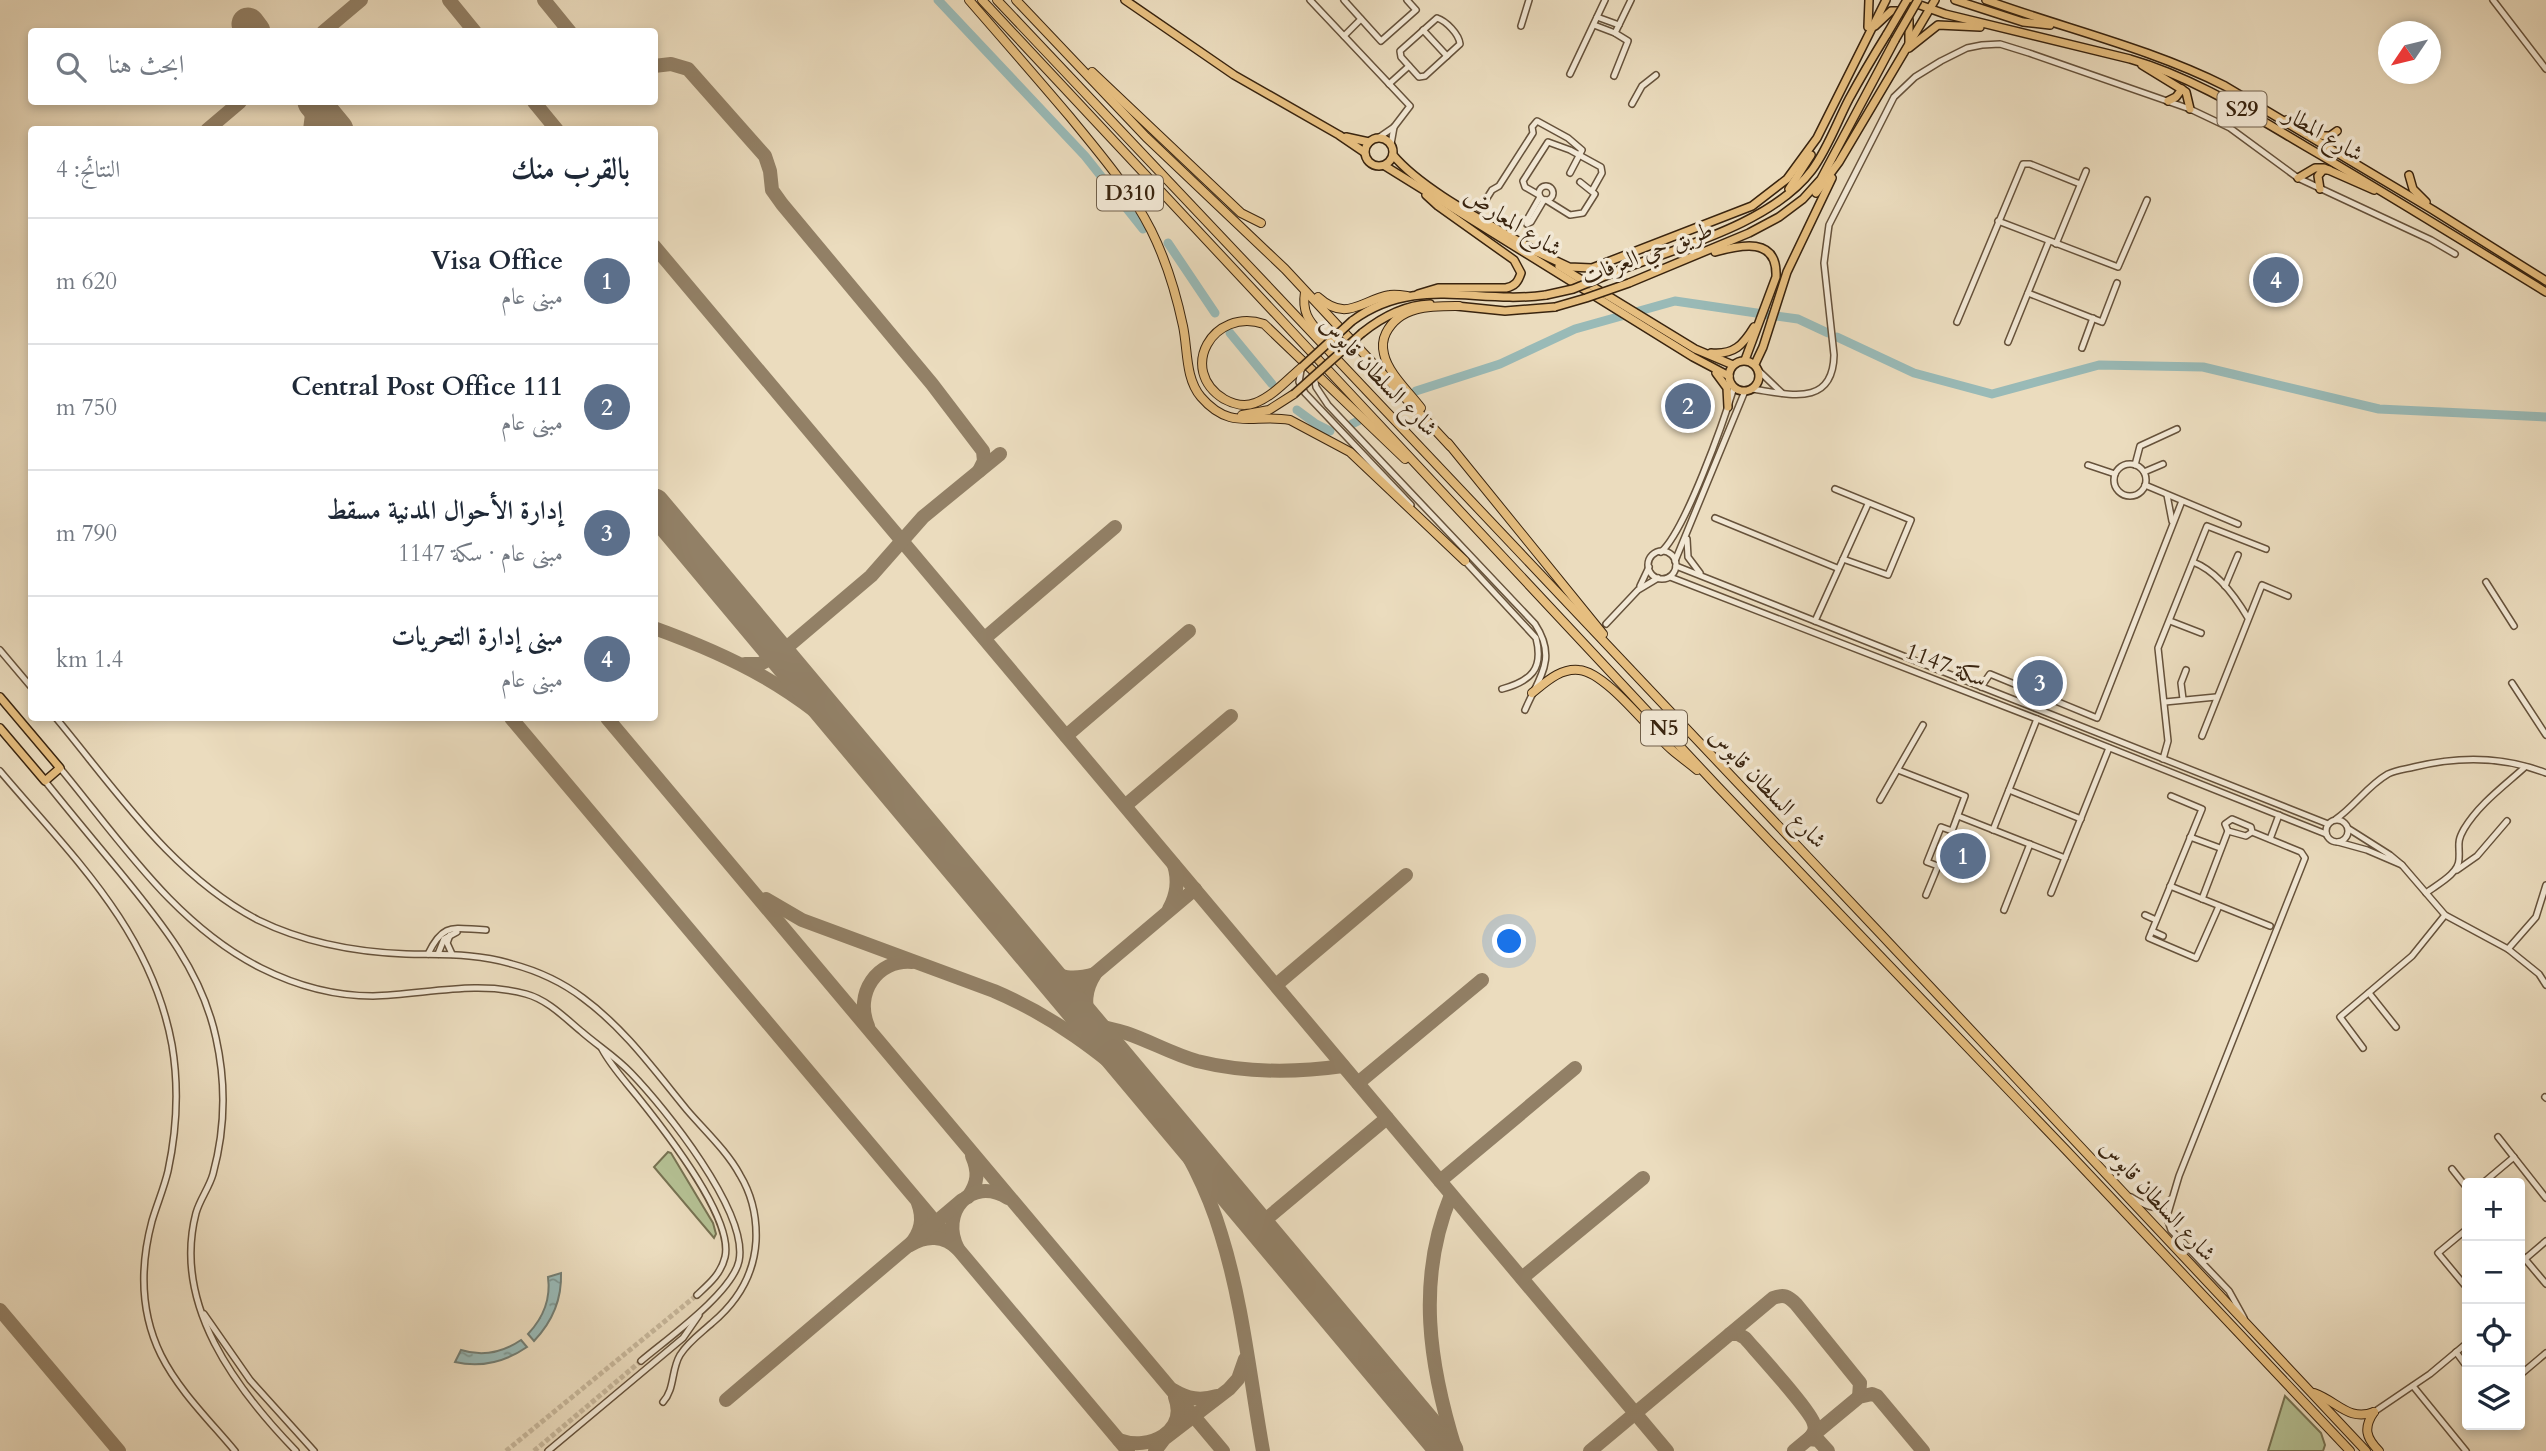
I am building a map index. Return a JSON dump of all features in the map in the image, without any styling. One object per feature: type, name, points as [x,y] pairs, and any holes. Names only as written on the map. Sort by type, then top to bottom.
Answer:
[{"type":"highway","name":"D310","points":[[969,0],[1107,160],[1129,191],[1162,256],[1180,316],[1193,385],[1208,404],[1228,416],[1252,418]]},
{"type":"highway","name":"شارع السلطان قابوس","points":[[982,0],[1718,787],[2067,1150],[2350,1451]]},
{"type":"highway","name":"شارع السلطان قابوس","points":[[997,0],[2366,1451]]},
{"type":"highway","points":[[1016,0],[1198,188],[1325,303],[1350,310],[1390,295],[1407,296]]},
{"type":"highway","points":[[1035,19],[1241,213],[1261,223]]},
{"type":"highway","points":[[1285,269],[1450,446]]},
{"type":"highway","points":[[1305,292],[1303,303],[1306,314],[1348,370]]},
{"type":"highway","points":[[1459,306],[1429,306],[1402,314],[1388,329],[1382,341],[1384,355],[1390,367],[1450,446],[1640,680]]},
{"type":"highway","points":[[1302,367],[1265,398],[1249,405],[1230,402],[1220,396],[1206,380],[1202,359],[1212,337],[1228,324],[1243,320],[1256,321],[1269,328],[1369,426],[1449,499]]},
{"type":"highway","points":[[1252,418],[1298,391]]},
{"type":"highway","points":[[1252,418],[1290,420],[1350,452],[1443,535],[1465,561]]},
{"type":"highway","points":[[1532,693],[1566,670],[1591,673],[1610,687],[1671,750],[1718,787]]},
{"type":"highway","points":[[2311,1392],[2324,1396],[2352,1415],[2374,1412]]},
{"type":"highway","points":[[2374,1412],[2367,1422],[2367,1433],[2379,1451]]},
{"type":"main road","points":[[1125,0],[1234,75],[1339,135],[1364,152],[1371,165],[1385,166],[1393,155],[1391,144],[1385,139],[1377,138],[1369,142],[1364,152]]},
{"type":"main road","points":[[1866,38],[1870,16],[1869,0]]},
{"type":"main road","points":[[1783,199],[1809,159],[1886,0]]},
{"type":"main road","name":"شارع المطار","points":[[1906,0],[1998,28],[2155,66],[2193,82],[2406,205],[2546,292]]},
{"type":"main road","name":"طريق حي العرفات","points":[[1302,367],[1342,329],[1381,303],[1418,294],[1504,298],[1546,295],[1573,289],[1760,214],[1800,184],[1820,157],[1848,100],[1906,0]]},
{"type":"main road","name":"طريق حي العرفات","points":[[1298,391],[1362,333],[1382,318],[1407,307],[1429,303],[1505,311],[1555,307],[1694,257],[1749,233],[1794,206],[1821,179],[1918,0]]},
{"type":"main road","points":[[1694,257],[1757,245],[1766,250],[1776,267],[1776,276],[1745,360],[1732,365],[1729,376],[1734,387],[1748,390],[1758,383],[1757,368],[1787,272],[1839,162],[1935,0]]},
{"type":"main road","points":[[1955,0],[2023,22],[2064,27]]},
{"type":"main road","name":"شارع المطار","points":[[1988,0],[2196,72],[2433,209],[2546,281]]},
{"type":"main road","points":[[1866,38],[1886,14],[1891,10],[1899,10],[1904,11],[1909,20],[1909,43]]},
{"type":"main road","points":[[1901,56],[1938,25],[1998,28]]},
{"type":"main road","points":[[2130,59],[2182,89],[2188,95],[2190,109]]},
{"type":"main road","points":[[2168,101],[2176,97],[2182,89]]},
{"type":"main road","points":[[2280,119],[2295,122],[2324,136],[2330,136],[2337,131]]},
{"type":"main road","points":[[1339,135],[1369,142]]},
{"type":"main road","points":[[1535,251],[1569,267],[1592,268],[1728,217],[1760,201],[1787,179],[1817,138]]},
{"type":"main road","name":"شارع المعارض","points":[[1393,155],[1410,173],[1614,304]]},
{"type":"main road","points":[[1794,206],[1814,195],[1839,162]]},
{"type":"main road","name":"شارع المعارض","points":[[1385,166],[1729,376]]},
{"type":"main road","points":[[2298,178],[2315,168],[2329,170],[2406,205]]},
{"type":"main road","points":[[2320,189],[2318,176],[2323,170],[2329,170]]},
{"type":"main road","points":[[2409,175],[2413,189],[2433,209]]},
{"type":"main road","points":[[1416,185],[1437,206],[1514,260],[1521,273],[1519,281],[1513,287],[1438,288],[1418,294]]},
{"type":"main road","points":[[1695,349],[1723,354],[1735,350],[1748,336],[1765,308]]},
{"type":"main road","name":"شارع المعارض","points":[[1645,323],[1732,365]]},
{"type":"main road","points":[[1745,360],[1757,368]]},
{"type":"main road","points":[[1705,363],[1724,382],[1728,407]]},
{"type":"main road","points":[[0,697],[60,768],[45,781],[0,728]]},
{"type":"street","points":[[1310,0],[1410,106],[1394,127],[1377,138]]},
{"type":"street","points":[[1344,0],[1381,41],[1416,10],[1407,0]]},
{"type":"street","points":[[1521,26],[1529,0]]},
{"type":"street","points":[[1570,74],[1605,0]]},
{"type":"street","points":[[1615,33],[1631,0]]},
{"type":"street","points":[[2493,0],[2546,69]]},
{"type":"street","points":[[1597,17],[1619,25]]},
{"type":"street","points":[[1437,18],[1443,20],[1460,44],[1422,78],[1401,57],[1401,51],[1423,30],[1437,18]]},
{"type":"street","points":[[1344,36],[1361,19]]},
{"type":"street","points":[[1594,25],[1628,41],[1614,76]]},
{"type":"street","points":[[1423,30],[1447,56]]},
{"type":"street","points":[[1606,624],[1638,590],[1658,578],[1670,577],[1748,390],[1797,396],[1813,393],[1821,388],[1831,375],[1835,355],[1824,263],[1829,225],[1888,107],[1907,83],[1967,48],[2000,44],[2190,109],[2230,128],[2298,178],[2431,240],[2455,254]]},
{"type":"street","points":[[1390,84],[1409,66]]},
{"type":"street","points":[[2111,81],[2114,72]]},
{"type":"street","points":[[1632,104],[1642,86],[1656,75]]},
{"type":"street","points":[[1480,209],[1492,190],[1499,186],[1533,133],[1532,127],[1537,121],[1568,138],[1582,150],[1570,173]]},
{"type":"street","points":[[1391,144],[1394,127]]},
{"type":"street","points":[[1580,182],[1593,189],[1595,194],[1587,210],[1570,215],[1525,187],[1523,181],[1544,144],[1553,142],[1603,170],[1593,189]]},
{"type":"street","points":[[1957,322],[2023,164],[2080,184]]},
{"type":"street","points":[[2008,342],[2028,293],[2086,171]]},
{"type":"street","points":[[1998,221],[2118,267],[2147,200]]},
{"type":"street","points":[[2028,293],[2102,322],[2117,283]]},
{"type":"street","points":[[2082,348],[2093,318]]},
{"type":"street","points":[[1302,367],[1298,375],[1298,391],[1535,624],[1546,645],[1547,658],[1544,672],[1525,710]]},
{"type":"street","points":[[1757,368],[1782,393]]},
{"type":"street","points":[[1314,376],[1316,387],[1328,405],[1443,535]]},
{"type":"street","points":[[1638,590],[1653,555],[1672,542],[1734,387]]},
{"type":"street","points":[[2135,465],[2140,446],[2177,429]]},
{"type":"street","points":[[2125,464],[2135,465],[2144,472],[2145,485],[2139,494],[2124,495],[2116,489],[2115,474],[2125,464]]},
{"type":"street","points":[[2144,472],[2163,464]]},
{"type":"street","points":[[2088,465],[2115,474]]},
{"type":"street","points":[[2145,485],[2238,524]]},
{"type":"street","points":[[1835,489],[1911,520],[1888,575],[1843,559]]},
{"type":"street","points":[[2167,495],[2172,521]]},
{"type":"street","points":[[1981,687],[1990,674],[2097,718],[2182,501]]},
{"type":"street","points":[[1815,621],[1868,503]]},
{"type":"street","points":[[1715,518],[1837,568]]},
{"type":"street","points":[[2163,760],[2168,741],[2158,648],[2207,526],[2266,550]]},
{"type":"street","points":[[1687,534],[1686,550],[1690,563],[1705,577]]},
{"type":"street","points":[[1661,552],[1670,554],[1676,563]]},
{"type":"street","points":[[2225,586],[2238,555]]},
{"type":"street","points":[[1465,561],[1536,638],[1539,651],[1537,666],[1520,684],[1502,689]]},
{"type":"street","points":[[2193,562],[2207,567],[2225,586],[2248,618]]},
{"type":"street","name":"سكة 1147","points":[[1676,563],[1705,577],[2328,824]]},
{"type":"street","points":[[1649,567],[1652,574],[1658,578]]},
{"type":"street","name":"سكة 1147","points":[[1670,577],[2326,834]]},
{"type":"street","points":[[2486,582],[2514,626]]},
{"type":"street","points":[[2202,736],[2262,585],[2288,596]]},
{"type":"street","points":[[2170,621],[2201,633]]},
{"type":"street","points":[[0,650],[28,683]]},
{"type":"street","points":[[2183,699],[2181,683],[2186,670]]},
{"type":"street","points":[[2512,683],[2546,735]]},
{"type":"street","points":[[2165,702],[2216,697]]},
{"type":"street","points":[[1993,830],[2037,719]]},
{"type":"street","points":[[59,721],[164,847],[200,882],[231,904],[278,929],[324,944],[365,952],[452,954],[495,960],[530,970],[570,989],[596,1008],[620,1031],[726,1155],[745,1185],[753,1208],[756,1232],[750,1270],[741,1290],[728,1308],[681,1354],[673,1371],[669,1395],[663,1402]]},
{"type":"street","points":[[1880,800],[1923,726]]},
{"type":"street","points":[[2051,892],[2109,748]]},
{"type":"street","points":[[2402,865],[2368,850],[2331,840],[2326,834],[2328,824],[2352,808],[2368,788],[2391,773],[2434,762],[2483,759],[2525,766],[2546,773]]},
{"type":"street","points":[[2455,871],[2459,861],[2457,845],[2465,828],[2486,802],[2525,766]]},
{"type":"street","points":[[60,768],[178,908],[204,932],[259,967],[305,985],[354,995],[483,989],[525,994],[552,1007],[616,1058],[638,1080],[691,1148],[723,1198],[736,1224],[740,1242],[739,1260],[734,1275],[723,1291],[640,1361]]},
{"type":"street","points":[[1898,770],[1965,796],[1952,831],[1941,827],[1927,862],[1938,866],[1926,895]]},
{"type":"street","points":[[0,771],[115,909],[142,953],[158,991],[172,1045],[176,1103],[168,1167],[146,1250],[145,1307],[165,1363],[235,1451]]},
{"type":"street","points":[[45,781],[165,926],[203,996],[211,1019],[221,1070],[222,1114],[212,1175],[199,1204],[193,1230],[192,1266],[198,1306],[230,1370],[261,1412],[296,1451]]},
{"type":"street","points":[[2009,790],[2081,819]]},
{"type":"street","points":[[2171,796],[2202,809],[2149,938],[2196,958],[2219,906]]},
{"type":"street","points":[[2338,842],[2347,836],[2352,808]]},
{"type":"street","points":[[1958,816],[2065,858]]},
{"type":"street","points":[[2270,839],[2279,816]]},
{"type":"street","points":[[2202,899],[2228,831],[2225,824],[2235,819],[2251,827],[2252,832]]},
{"type":"street","points":[[2336,820],[2342,821],[2402,865],[2445,915],[2508,949],[2539,974],[2546,985]]},
{"type":"street","points":[[2426,893],[2476,856],[2507,821]]},
{"type":"street","points":[[2228,831],[2246,836],[2252,832]]},
{"type":"street","points":[[2246,1322],[2229,1292],[2170,1228],[2168,1213],[2267,950],[2305,858],[2301,852],[2252,832]]},
{"type":"street","points":[[2190,837],[2220,848]]},
{"type":"street","points":[[2004,910],[2030,844]]},
{"type":"street","points":[[2508,949],[2536,917],[2546,885]]},
{"type":"street","points":[[2170,887],[2270,926]]},
{"type":"street","points":[[2145,915],[2156,920]]},
{"type":"street","points":[[2363,1048],[2340,1017],[2412,956],[2445,915]]},
{"type":"street","points":[[428,954],[437,936],[444,931],[487,932],[450,933],[442,940],[438,954]]},
{"type":"street","points":[[2152,931],[2162,936]]},
{"type":"street","points":[[450,933],[447,943],[452,954]]},
{"type":"street","points":[[2369,993],[2396,1027]]},
{"type":"street","points":[[602,1049],[696,1178],[723,1228],[727,1246],[723,1265],[713,1280],[697,1295]]},
{"type":"street","points":[[2498,1137],[2546,1198]]},
{"type":"street","points":[[2489,1178],[2514,1157]]},
{"type":"street","points":[[2452,1169],[2462,1182]]},
{"type":"street","points":[[2125,1194],[2155,1208],[2164,1206],[2173,1196]]},
{"type":"street","points":[[2462,1233],[2438,1253],[2462,1282]]},
{"type":"street","points":[[2546,1241],[2525,1259],[2546,1284]]},
{"type":"street","points":[[198,1306],[245,1374],[314,1451]]},
{"type":"street","points":[[548,1451],[683,1338],[704,1306]]},
{"type":"street","points":[[2374,1412],[2413,1386],[2462,1347]]},
{"type":"street","points":[[2456,1352],[2462,1360]]},
{"type":"street","points":[[2525,1371],[2546,1353]]},
{"type":"street","points":[[2413,1386],[2466,1451]]},
{"type":"green space","points":[[668,1152],[713,1223],[716,1234],[714,1238],[654,1167]]},
{"type":"green space","points":[[2285,1396],[2321,1433],[2325,1445],[2323,1451],[2268,1451]]},
{"type":"water","points":[[561,1273],[555,1310],[534,1341],[528,1334],[545,1308],[548,1277]]},
{"type":"water","points":[[521,1340],[527,1347],[501,1360],[483,1364],[455,1362],[461,1350],[492,1352]]},
{"type":"waterway","points":[[938,0],[1085,156],[1143,229]]},
{"type":"waterway","points":[[1168,243],[1215,313]]},
{"type":"waterway","points":[[1416,391],[1500,364],[1575,329],[1675,301],[1770,315]]},
{"type":"waterway","points":[[1776,316],[1798,319],[1828,333]]},
{"type":"waterway","points":[[1230,333],[1272,384]]},
{"type":"waterway","points":[[1837,337],[1914,373],[1992,394],[2099,365],[2203,367],[2379,409],[2546,417]]},
{"type":"waterway","points":[[1297,410],[1330,431]]},
{"type":"waterway","points":[[1352,424],[1358,421]]},
{"type":"taxiway","points":[[328,28],[361,0]]},
{"type":"taxiway","points":[[449,0],[472,28]]},
{"type":"taxiway","points":[[544,0],[567,28]]},
{"type":"taxiway","points":[[658,66],[671,64],[688,69],[765,156],[772,190],[782,204],[932,384],[983,451],[984,461],[979,471]]},
{"type":"taxiway","points":[[212,126],[236,105]]},
{"type":"taxiway","points":[[310,105],[310,126]]},
{"type":"taxiway","points":[[536,105],[554,126]]},
{"type":"taxiway","points":[[658,251],[1667,1451]]},
{"type":"taxiway","points":[[745,664],[760,664],[779,654],[871,576],[923,517],[1000,454]]},
{"type":"taxiway","points":[[985,638],[1115,527]]},
{"type":"taxiway","points":[[658,629],[712,651],[765,678],[813,710],[861,751]]},
{"type":"taxiway","points":[[1066,736],[1189,631]]},
{"type":"taxiway","points":[[1126,805],[1231,716]]},
{"type":"taxiway","points":[[514,721],[1128,1451]]},
{"type":"taxiway","points":[[610,721],[1223,1451]]},
{"type":"taxiway","points":[[1169,909],[1176,888],[1174,865]]},
{"type":"taxiway","points":[[1276,985],[1406,875]]},
{"type":"taxiway","points":[[1067,997],[1195,889]]},
{"type":"taxiway","points":[[766,899],[802,920],[1016,1001],[1075,1036],[1148,1094]]},
{"type":"taxiway","points":[[868,1026],[864,1002],[872,981],[888,966],[912,962]]},
{"type":"taxiway","points":[[1041,966],[1054,974],[1067,977],[1095,974],[1086,998],[1089,1023],[1126,1033],[1197,1061],[1251,1070],[1288,1071],[1343,1066]]},
{"type":"taxiway","points":[[1358,1083],[1482,980]]},
{"type":"taxiway","points":[[1440,1181],[1575,1068]]},
{"type":"taxiway","points":[[1156,1104],[1194,1166],[1221,1234],[1241,1314],[1263,1451]]},
{"type":"taxiway","points":[[1258,1226],[1387,1118]]},
{"type":"taxiway","points":[[968,1197],[976,1177],[972,1156]]},
{"type":"taxiway","points":[[1522,1278],[1643,1178]]},
{"type":"taxiway","points":[[918,1203],[920,1225],[910,1245],[922,1239],[935,1238],[947,1241],[958,1249],[953,1236],[953,1223],[962,1201],[982,1191],[994,1192],[1008,1198]]},
{"type":"taxiway","points":[[1451,1195],[1433,1259],[1430,1323],[1439,1387],[1456,1451]]},
{"type":"taxiway","points":[[726,1400],[962,1200]]},
{"type":"taxiway","points":[[1590,1451],[1777,1297],[1786,1296],[1796,1304],[1860,1383],[1859,1397]]},
{"type":"taxiway","points":[[0,1310],[119,1451]]},
{"type":"taxiway","points":[[1730,1334],[1745,1338],[1804,1407],[1815,1428],[1809,1439],[1818,1440],[1828,1451]]},
{"type":"taxiway","points":[[1155,1451],[1164,1439],[1229,1389],[1238,1379],[1245,1359]]},
{"type":"taxiway","points":[[1173,1390],[1194,1398],[1217,1396]]},
{"type":"taxiway","points":[[1794,1451],[1859,1397],[1872,1394],[1877,1396],[1923,1451]]},
{"type":"taxiway","points":[[1119,1440],[1142,1443],[1163,1436],[1176,1420],[1178,1409],[1175,1397]]},
{"type":"taxiway","points":[[1426,1426],[1444,1451]]},
{"type":"runway","points":[[248,24],[251,28]]},
{"type":"runway","points":[[316,105],[334,126]]},
{"type":"runway","points":[[658,510],[1447,1451]]},
{"type":"tunnel","points":[[506,1451],[697,1295]]},
{"type":"tunnel","points":[[534,1451],[641,1361]]},
{"type":"place","name":"مبنى إدارة التحريات","points":[[2276,280]]},
{"type":"place","name":"Central Post Office 111","points":[[1688,406]]},
{"type":"place","name":"إدارة الأحوال المدنية مسقط","points":[[2040,683]]},
{"type":"place","name":"Visa Office","points":[[1963,856]]}]
